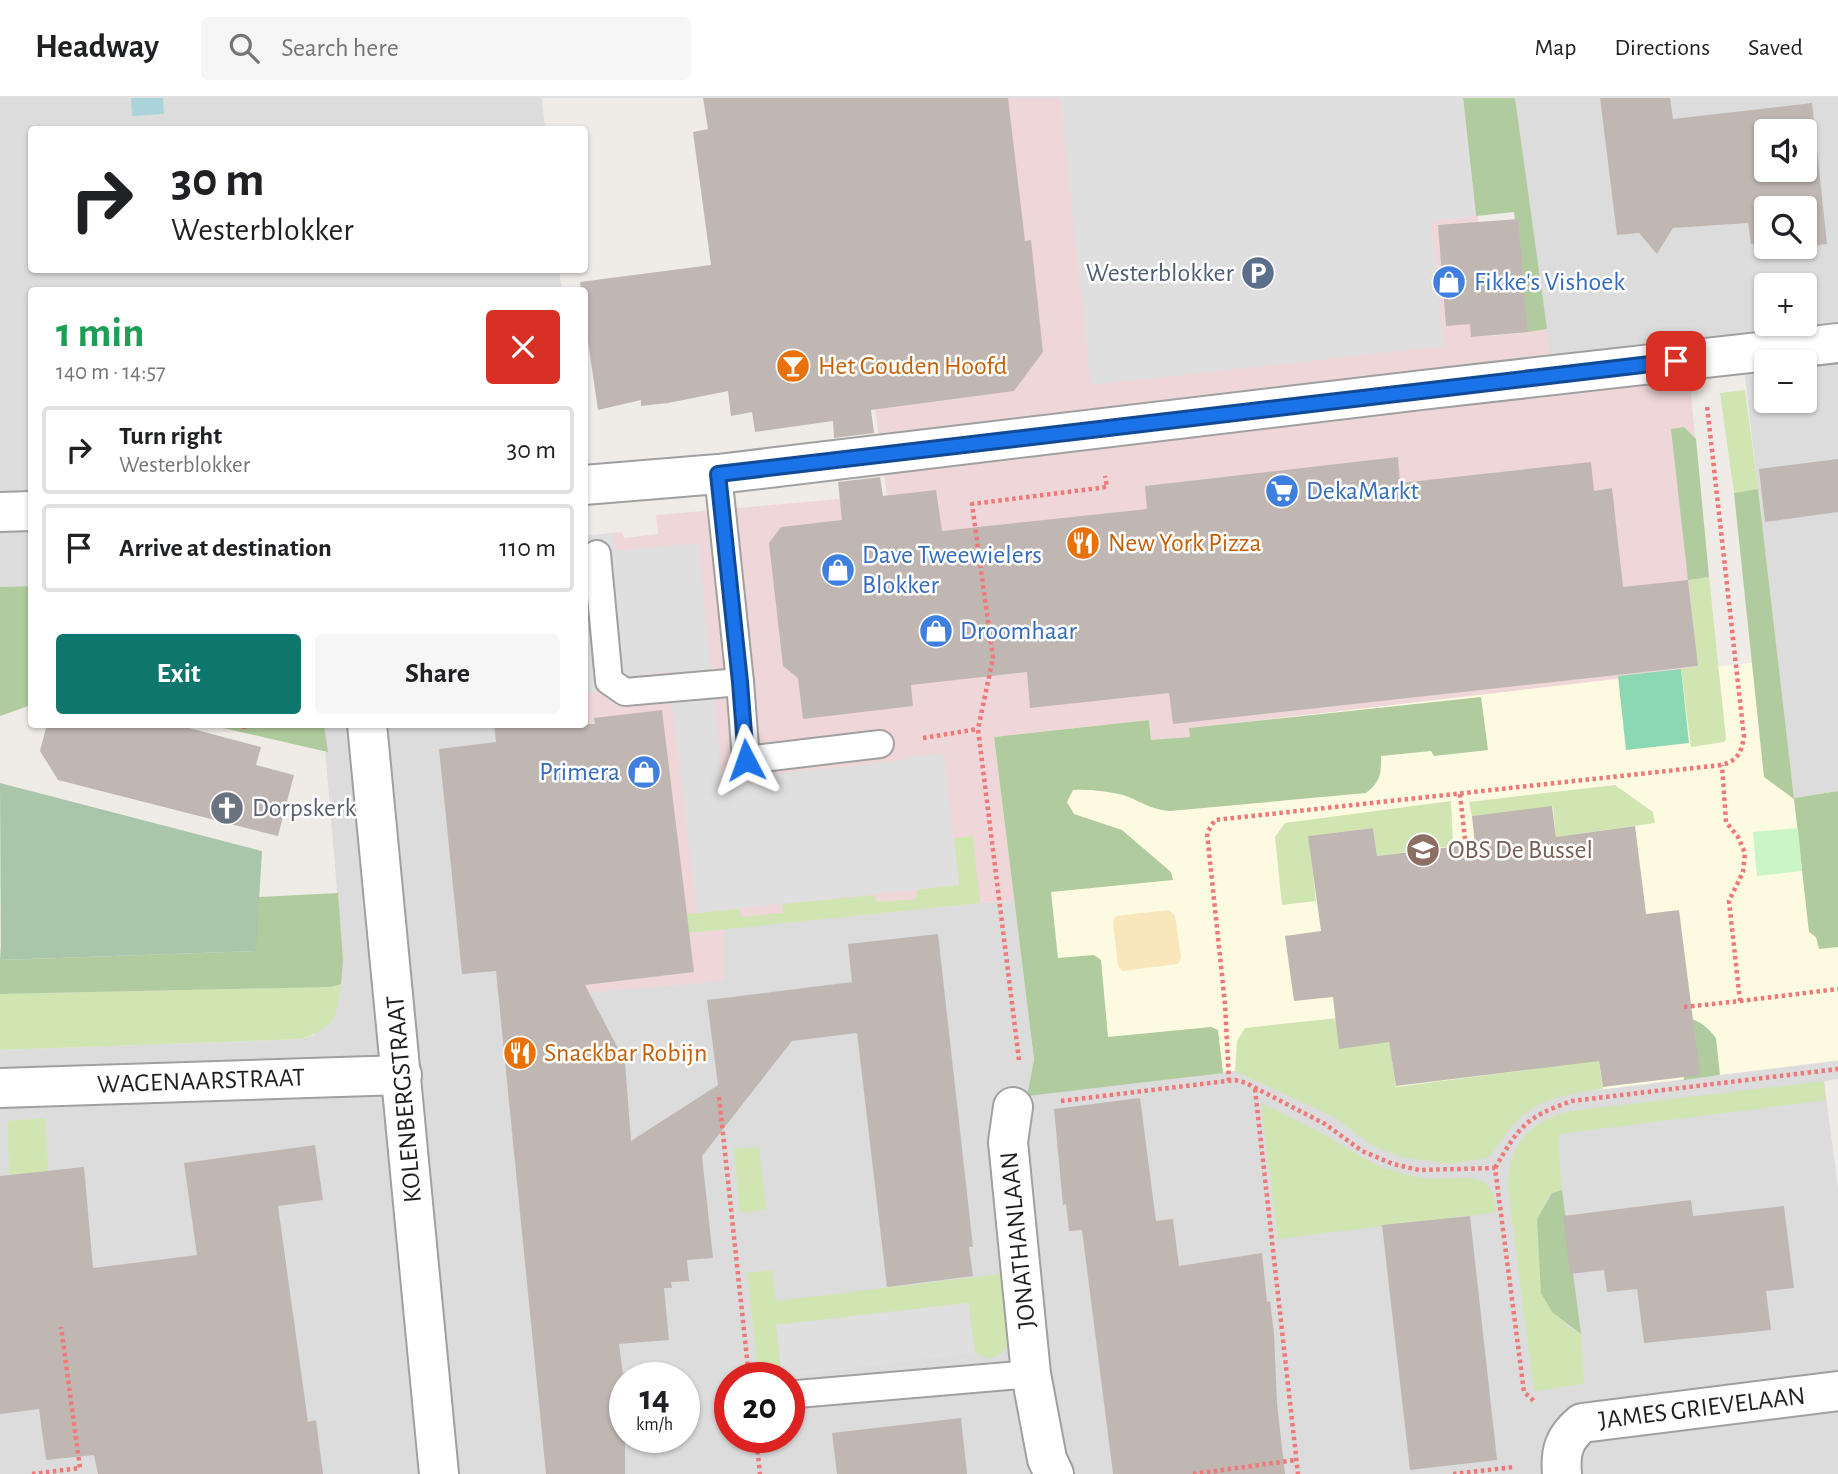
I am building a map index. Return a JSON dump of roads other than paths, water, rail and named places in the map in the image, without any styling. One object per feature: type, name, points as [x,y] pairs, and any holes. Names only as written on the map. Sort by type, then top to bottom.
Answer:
[{"type":"street","points":[[588,485],[718,474],[1838,343]]},
{"type":"street","points":[[0,512],[28,511]]},
{"type":"street","name":"KOLENBERGSTRAAT","points":[[367,728],[439,1474]]},
{"type":"street","name":"WAGENAARSTRAAT","points":[[0,1088],[402,1075]]},
{"type":"street","name":"JONATHANLAAN","points":[[1013,1107],[1008,1142],[1031,1374],[1047,1458],[1054,1474]]},
{"type":"street","name":"JAMES GRIEVELAAN","points":[[1564,1457],[1582,1423],[1838,1391]]},
{"type":"lane","points":[[718,474],[746,760],[880,744]]},
{"type":"lane","points":[[597,554],[609,681],[625,692],[740,682]]},
{"type":"lane","points":[[805,1393],[1031,1374]]},
{"type":"water","points":[[131,98],[163,98],[164,114],[132,116]]},
{"type":"place","name":"Westerblokker","points":[[1258,273]]},
{"type":"place","name":"Fikke's Vishoek","points":[[1449,282]]},
{"type":"place","name":"Het Gouden Hoofd","points":[[793,366]]},
{"type":"place","name":"DekaMarkt","points":[[1282,491]]},
{"type":"place","name":"New York Pizza","points":[[1083,543]]},
{"type":"place","name":"Dave Tweewielers Blokker","points":[[838,570]]},
{"type":"place","name":"Droomhaar","points":[[936,631]]},
{"type":"place","name":"Primera","points":[[644,772]]},
{"type":"place","name":"Dorpskerk","points":[[227,808]]},
{"type":"place","name":"OBS De Bussel","points":[[1423,850]]},
{"type":"place","name":"Snackbar Robijn","points":[[520,1053]]}]
